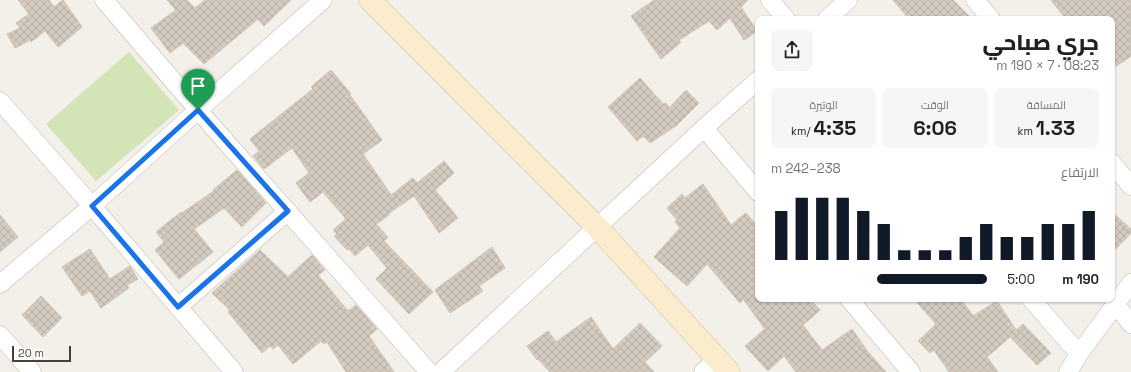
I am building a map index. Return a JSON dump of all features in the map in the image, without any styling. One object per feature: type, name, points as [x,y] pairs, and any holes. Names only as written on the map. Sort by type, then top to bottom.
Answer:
[{"type":"street","points":[[104,0],[198,110],[429,372]]},
{"type":"street","points":[[0,284],[92,206],[323,0]]},
{"type":"street","points":[[370,0],[597,228],[716,368]]},
{"type":"street","points":[[770,0],[783,16]]},
{"type":"street","points":[[830,16],[848,0]]},
{"type":"street","points":[[975,0],[988,16]]},
{"type":"street","points":[[441,372],[704,128],[755,83]]},
{"type":"street","points":[[0,101],[234,372]]},
{"type":"street","points":[[704,128],[755,188]]},
{"type":"street","points":[[1115,167],[1131,186]]},
{"type":"street","points":[[178,307],[288,211]]},
{"type":"street","points":[[1068,372],[1079,354],[1131,283]]},
{"type":"street","points":[[852,302],[911,372]]},
{"type":"street","points":[[1034,302],[1079,354]]},
{"type":"street","points":[[1116,305],[1131,324]]},
{"type":"street","points":[[0,335],[32,372]]},
{"type":"green space","points":[[129,52],[179,110],[96,181],[46,124]]},
{"type":"building","points":[[18,0],[49,0],[54,7],[63,0],[82,27],[58,47],[45,31],[31,42],[30,40],[15,48],[7,34],[20,28],[16,23],[29,14]]},
{"type":"building","points":[[167,0],[187,0],[195,8],[205,0],[291,0],[264,26],[258,19],[204,64],[183,43],[170,53],[151,28],[176,10]]},
{"type":"building","points":[[654,0],[748,0],[741,7],[755,28],[755,32],[744,40],[730,18],[717,30],[709,21],[679,40],[681,42],[661,59],[631,16]]},
{"type":"building","points":[[893,0],[953,0],[969,16],[906,16]]},
{"type":"building","points":[[1051,0],[1131,0],[1131,56],[1115,67],[1115,16],[1064,16]]},
{"type":"building","points":[[331,70],[351,94],[350,95],[382,140],[363,154],[391,195],[413,178],[417,183],[444,161],[454,173],[435,190],[458,218],[439,233],[414,196],[376,224],[388,237],[384,241],[433,292],[409,314],[376,279],[387,268],[368,245],[355,256],[334,236],[337,234],[333,230],[346,219],[323,192],[310,202],[296,183],[309,173],[292,148],[264,169],[253,156],[259,151],[250,139],[313,89],[311,87]]},
{"type":"building","points":[[640,78],[663,104],[666,103],[669,108],[686,90],[699,103],[677,125],[650,143],[643,136],[637,141],[608,107]]},
{"type":"building","points":[[237,170],[266,203],[242,227],[224,208],[194,229],[213,252],[179,279],[155,250],[164,242],[156,232],[181,212],[182,213],[214,191],[213,190]]},
{"type":"building","points":[[703,184],[731,225],[746,213],[755,224],[755,302],[813,302],[820,310],[803,325],[822,350],[852,329],[868,352],[886,372],[796,372],[784,356],[768,371],[745,346],[765,329],[743,299],[740,303],[707,264],[687,286],[654,257],[680,228],[675,222],[677,220],[667,208],[682,194],[685,198]]},
{"type":"building","points":[[0,215],[18,237],[0,252]]},
{"type":"building","points":[[1115,215],[1131,229],[1131,233],[1115,250]]},
{"type":"building","points":[[492,247],[505,268],[479,286],[483,291],[450,313],[435,290]]},
{"type":"building","points":[[90,249],[110,279],[130,266],[138,279],[127,285],[129,288],[101,308],[90,291],[82,296],[62,267]]},
{"type":"building","points":[[260,250],[288,277],[312,255],[325,270],[318,275],[348,311],[356,305],[377,329],[369,336],[394,372],[346,372],[327,342],[324,344],[321,341],[293,364],[278,345],[273,349],[270,346],[262,353],[228,312],[230,310],[212,293]]},
{"type":"building","points":[[41,296],[62,318],[43,337],[22,315]]},
{"type":"building","points":[[917,302],[963,302],[973,316],[998,302],[1016,330],[1023,324],[1051,353],[1037,365],[1010,337],[987,357],[998,372],[949,372],[934,350],[930,353],[918,341],[936,324]]},
{"type":"building","points":[[591,317],[613,349],[640,323],[662,346],[645,362],[654,372],[550,372],[538,359],[537,360],[527,346],[548,331],[556,342]]},
{"type":"route","points":[[198,110],[288,211],[178,307],[92,206],[198,110]]}]
